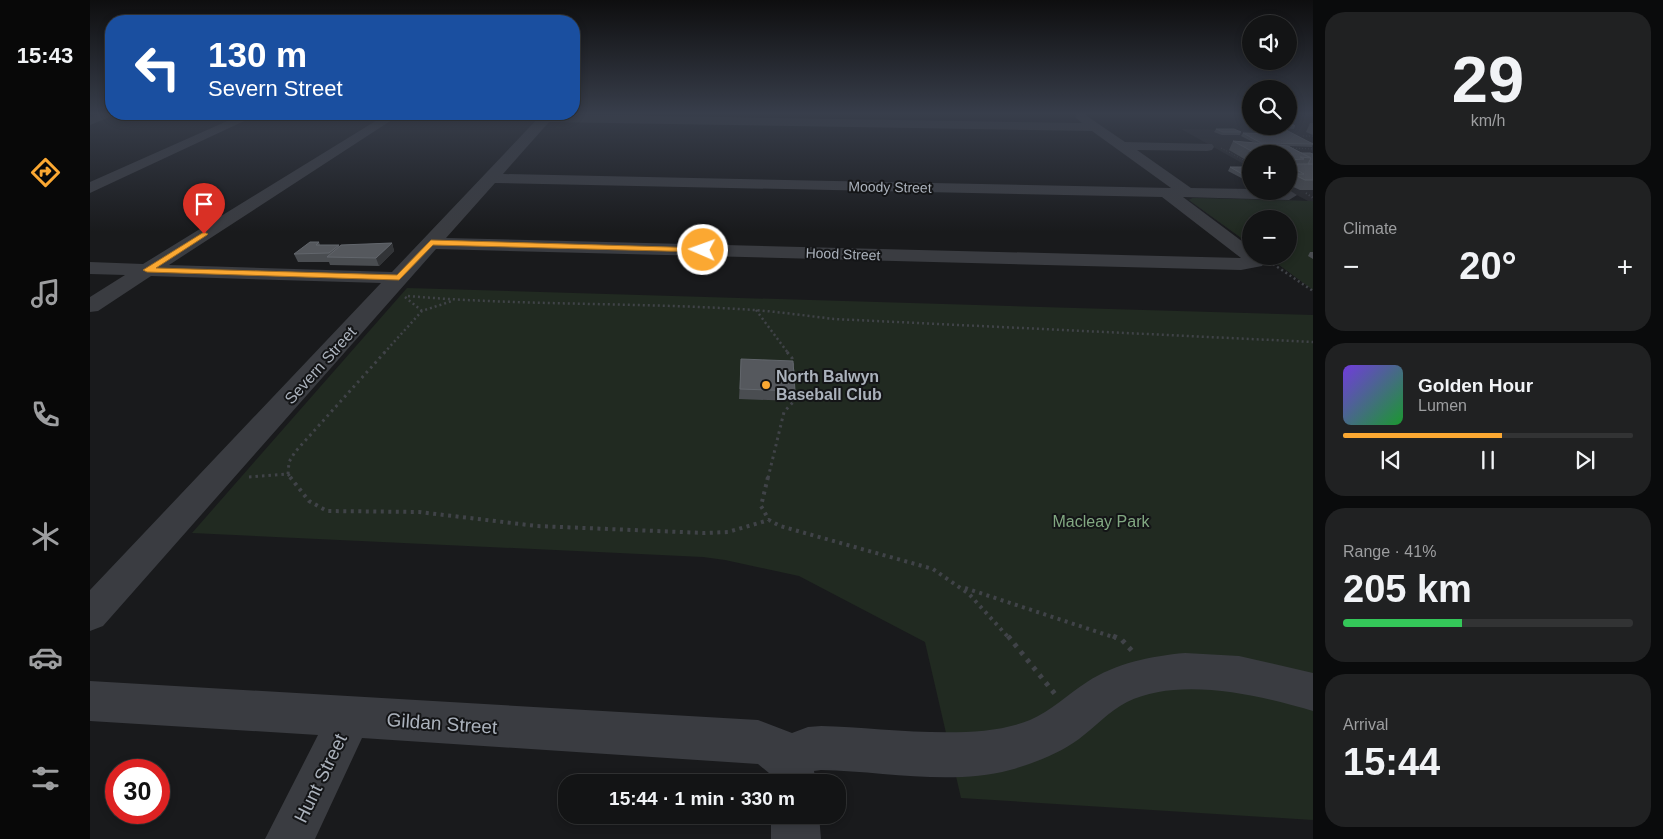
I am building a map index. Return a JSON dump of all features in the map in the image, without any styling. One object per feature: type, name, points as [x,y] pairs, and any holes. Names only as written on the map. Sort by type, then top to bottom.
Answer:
[{"type":"street","points":[[90,188],[166,153]]},
{"type":"street","points":[[90,306],[332,153]]},
{"type":"street","name":"Severn Street","points":[[90,615],[215,480],[400,290],[431,243],[513,153]]},
{"type":"street","points":[[1131,153],[1188,193]]},
{"type":"street","name":"Moody Street","points":[[490,178],[1242,194]]},
{"type":"street","points":[[1167,193],[1242,249]]},
{"type":"street","name":"Hood Street","points":[[431,243],[1242,264]]},
{"type":"street","points":[[90,268],[147,270],[400,290]]},
{"type":"street","points":[[790,771],[808,750],[821,748],[963,753],[1033,741],[1113,689],[1132,680],[1156,676],[1182,673],[1240,675],[1275,681],[1313,692]]},
{"type":"street","name":"Gildan Street","points":[[90,701],[758,742],[777,747],[790,771]]},
{"type":"street","name":"Hunt Street","points":[[290,839],[350,717]]},
{"type":"street","points":[[795,824],[796,839]]},
{"type":"path","points":[[1309,196],[1313,198]]},
{"type":"path","points":[[1309,200],[1313,198]]},
{"type":"path","points":[[1268,265],[1313,291]]},
{"type":"path","points":[[400,290],[455,300],[756,310],[834,319],[1313,342]]},
{"type":"path","points":[[400,290],[422,311]]},
{"type":"path","points":[[455,300],[422,311],[295,452],[289,462],[288,474],[298,491],[313,507],[327,512],[419,512],[537,526],[704,533],[728,532],[769,520]]},
{"type":"path","points":[[756,310],[790,354],[793,364],[795,400],[784,412],[781,421],[761,506],[769,520],[780,526],[933,569],[964,588],[981,604],[1021,656],[1074,715]]},
{"type":"path","points":[[215,480],[288,474]]},
{"type":"path","points":[[964,588],[1122,640],[1156,676]]},
{"type":"shaded area","points":[[1224,153],[1242,153],[1242,163]]},
{"type":"shaded area","points":[[1297,153],[1313,153],[1313,290],[1279,265],[1297,265],[1297,210],[1242,210],[1242,238],[1189,200],[1193,198],[1308,201],[1297,195]]},
{"type":"green space","points":[[1193,198],[1313,201],[1313,290],[1279,265],[1297,265],[1297,210],[1242,210],[1242,238],[1189,200]]},
{"type":"green space","name":"Macleay Park","points":[[407,288],[1313,315],[1313,820],[961,798],[925,642],[799,576],[703,557],[192,533]]},
{"type":"building","points":[[1297,153],[1302,153],[1311,158],[1300,157],[1304,159],[1297,159]]},
{"type":"building","points":[[1301,153],[1313,154],[1313,164],[1308,164],[1311,158]]},
{"type":"building","points":[[1297,164],[1313,164],[1313,180],[1305,180],[1297,176],[1297,174],[1304,174],[1297,170]]},
{"type":"building","points":[[1230,167],[1242,167],[1242,174]]},
{"type":"building","points":[[310,242],[319,242],[316,245],[339,245],[329,253],[294,254]]},
{"type":"building","points":[[392,243],[376,258],[327,257],[341,245]]},
{"type":"building","name":"North Balwyn Baseball Club","points":[[741,359],[793,361],[795,391],[740,389]]},
{"type":"place","name":"North Balwyn Baseball Club","points":[[766,385]]},
{"type":"route","points":[[204,234],[147,270],[399,278],[431,243],[703,250]]}]
